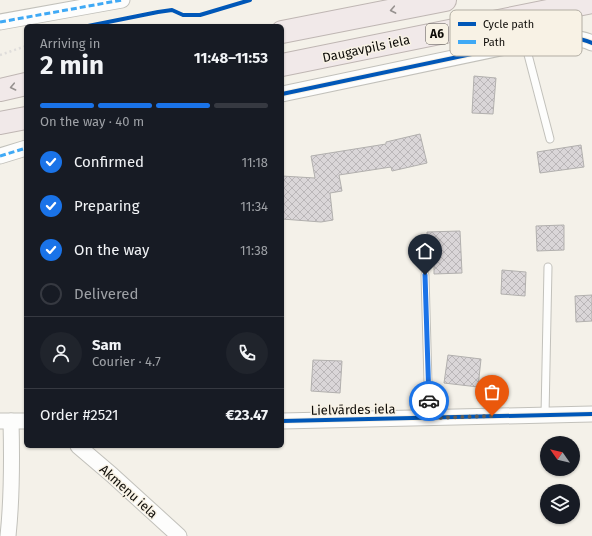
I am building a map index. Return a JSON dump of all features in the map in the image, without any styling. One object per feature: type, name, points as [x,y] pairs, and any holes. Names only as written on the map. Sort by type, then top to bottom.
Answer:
[{"type":"highway","points":[[284,32],[445,0]]},
{"type":"highway","name":"Daugavpils iela","points":[[553,10],[592,2]]},
{"type":"highway","name":"Daugavpils iela","points":[[284,65],[450,31]]},
{"type":"highway","points":[[0,90],[24,84]]},
{"type":"highway","points":[[0,123],[24,118]]},
{"type":"street","points":[[0,22],[122,0]]},
{"type":"street","points":[[582,40],[592,43]]},
{"type":"street","points":[[284,94],[463,56]]},
{"type":"street","points":[[0,156],[24,149]]},
{"type":"street","name":"Lielvārdes iela","points":[[284,421],[592,414]]},
{"type":"street","points":[[8,536],[12,467],[12,421]]},
{"type":"street","name":"Akmeņu iela","points":[[80,448],[179,536]]},
{"type":"lane","points":[[528,56],[550,139]]},
{"type":"lane","points":[[545,415],[548,267]]},
{"type":"lane","points":[[425,275],[429,418]]},
{"type":"path","points":[[0,55],[24,47]]},
{"type":"building","points":[[474,76],[496,78],[493,114],[472,113]]},
{"type":"building","points":[[420,134],[427,163],[392,171],[391,167],[339,175],[342,191],[330,193],[333,220],[321,222],[284,219],[284,176],[315,178],[311,156],[386,144],[386,142]]},
{"type":"building","points":[[581,145],[584,167],[540,173],[537,152]]},
{"type":"building","points":[[564,225],[564,250],[537,251],[536,226]]},
{"type":"building","points":[[460,231],[462,273],[434,274],[434,261],[428,261],[427,232]]},
{"type":"building","points":[[502,270],[526,272],[525,296],[501,294]]},
{"type":"building","points":[[592,295],[592,321],[576,322],[575,296]]},
{"type":"building","points":[[448,355],[481,359],[478,387],[444,383]]},
{"type":"building","points":[[313,360],[342,361],[340,393],[311,391]]},
{"type":"marked path","points":[[0,22],[122,0]]},
{"type":"marked path","points":[[0,156],[24,149]]},
{"type":"cycle path","points":[[98,24],[172,10],[183,15],[200,15],[250,0]]},
{"type":"cycle path","points":[[582,40],[592,43]]},
{"type":"cycle path","points":[[284,94],[462,56]]},
{"type":"cycle path","points":[[284,421],[592,414]]},
{"type":"way so far","points":[[429,401],[429,418],[492,416]]},
{"type":"route","points":[[425,275],[429,401]]}]
